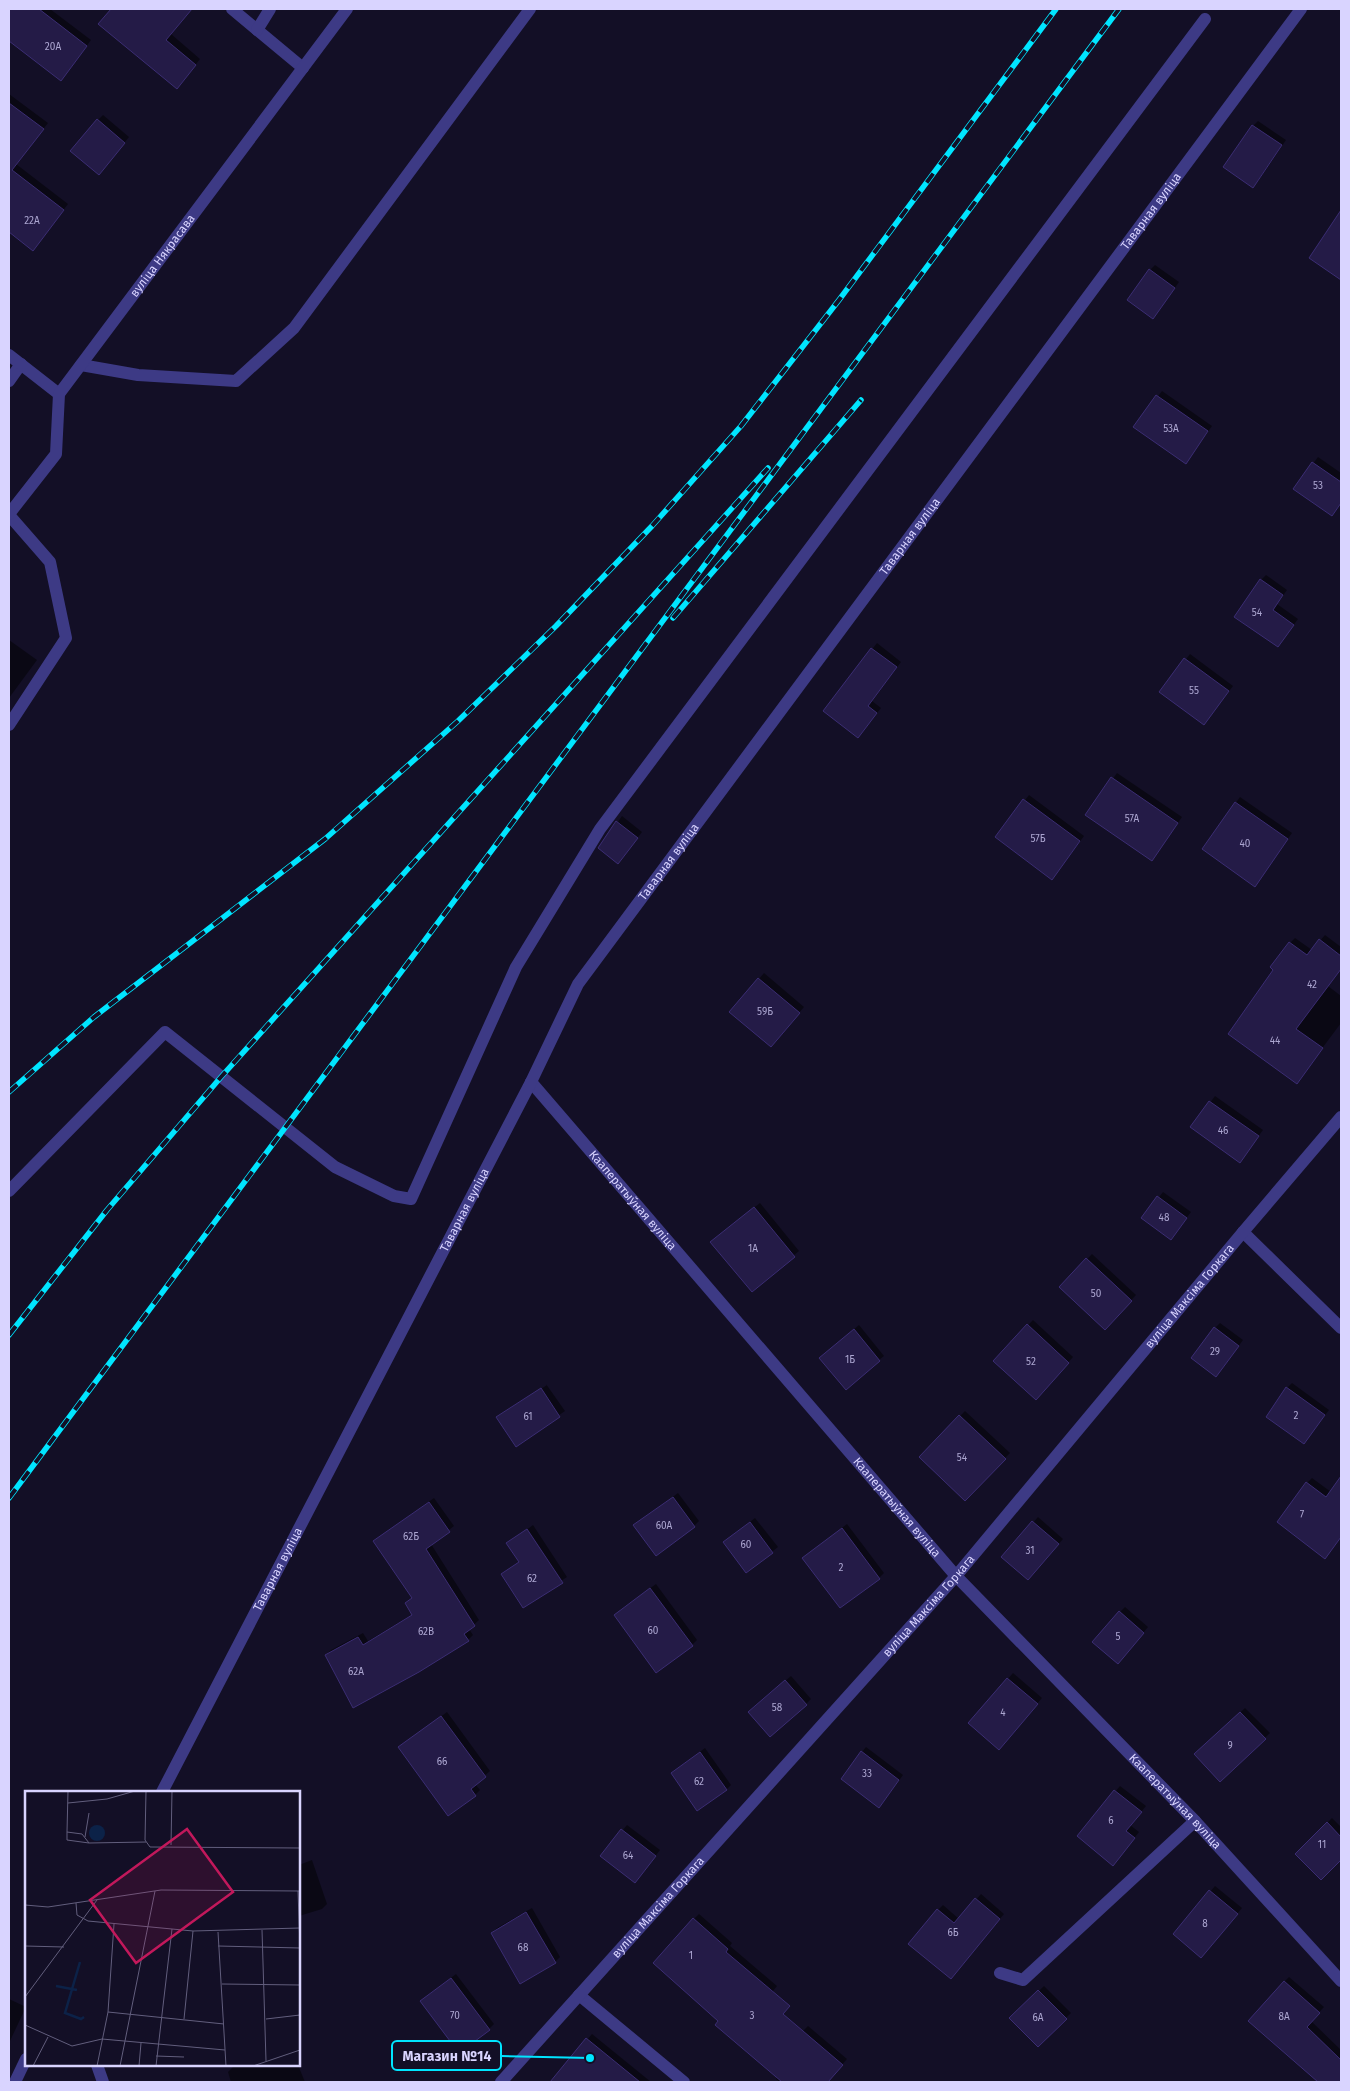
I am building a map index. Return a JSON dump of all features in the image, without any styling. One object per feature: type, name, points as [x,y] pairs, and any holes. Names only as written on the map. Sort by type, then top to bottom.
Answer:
[{"type":"street","points":[[232,9],[303,68]]},
{"type":"street","points":[[258,30],[270,9]]},
{"type":"street","name":"вуліца Някрасава","points":[[59,394],[347,9]]},
{"type":"street","points":[[81,365],[138,375],[236,380],[294,328],[530,9]]},
{"type":"street","name":"Таварная вуліца","points":[[163,1791],[531,1082],[578,984],[1301,9]]},
{"type":"street","points":[[9,1191],[165,1032],[334,1167],[394,1196],[411,1199],[516,967],[600,829],[821,536],[1205,19]]},
{"type":"street","points":[[9,355],[59,394],[56,454],[9,515],[50,562],[66,638],[9,725]]},
{"type":"street","points":[[9,381],[21,364]]},
{"type":"street","name":"Кааператыўная вуліца","points":[[531,1082],[956,1576],[1195,1821],[1341,1981]]},
{"type":"street","name":"вуліца Максіма Горкага","points":[[501,2082],[956,1576],[1341,1117]]},
{"type":"street","points":[[1243,1232],[1341,1328]]},
{"type":"street","points":[[1000,1973],[1023,1980],[1195,1821]]},
{"type":"street","points":[[579,1995],[684,2082]]},
{"type":"street","points":[[15,2082],[25,2061]]},
{"type":"street","points":[[97,2066],[103,2082]]},
{"type":"building","points":[[9,9],[39,9],[87,46],[61,81],[9,41]]},
{"type":"building","points":[[111,9],[192,9],[166,40],[196,65],[177,89],[98,24]]},
{"type":"building","points":[[9,103],[44,129],[12,170],[64,210],[33,251],[9,232]]},
{"type":"building","points":[[97,119],[125,143],[99,175],[70,151]]},
{"type":"building","points":[[1252,125],[1282,145],[1253,188],[1223,167]]},
{"type":"building","points":[[1341,210],[1341,280],[1309,258]]},
{"type":"building","points":[[1149,269],[1175,288],[1153,319],[1127,300]]},
{"type":"building","points":[[1156,395],[1208,431],[1186,464],[1133,427]]},
{"type":"building","points":[[1312,462],[1341,482],[1341,503],[1332,516],[1293,489]]},
{"type":"building","points":[[1260,579],[1283,595],[1273,610],[1294,625],[1278,647],[1234,617]]},
{"type":"building","points":[[871,648],[897,667],[868,706],[877,713],[858,738],[823,711]]},
{"type":"building","points":[[1184,658],[1229,691],[1204,725],[1159,692]]},
{"type":"building","points":[[1111,777],[1178,823],[1152,861],[1085,815]]},
{"type":"building","points":[[1023,799],[1080,841],[1052,880],[995,837]]},
{"type":"building","points":[[1235,802],[1288,839],[1255,887],[1202,849]]},
{"type":"building","points":[[616,821],[638,838],[618,864],[598,848]]},
{"type":"building","points":[[1319,939],[1341,956],[1341,969],[1296,1029],[1323,1048],[1297,1084],[1228,1034],[1273,970],[1270,967],[1289,942],[1307,955]]},
{"type":"building","points":[[758,978],[800,1013],[771,1047],[729,1012]]},
{"type":"building","points":[[1209,1101],[1259,1136],[1240,1163],[1190,1127]]},
{"type":"building","points":[[1157,1196],[1187,1218],[1171,1240],[1141,1218]]},
{"type":"building","points":[[754,1207],[795,1257],[752,1292],[710,1242]]},
{"type":"building","points":[[1086,1258],[1132,1301],[1105,1330],[1059,1287]]},
{"type":"building","points":[[1027,1324],[1069,1363],[1036,1400],[993,1361]]},
{"type":"building","points":[[1214,1327],[1239,1346],[1216,1377],[1191,1358]]},
{"type":"building","points":[[854,1329],[880,1361],[846,1390],[819,1358]]},
{"type":"building","points":[[1286,1387],[1325,1415],[1304,1444],[1266,1417]]},
{"type":"building","points":[[541,1388],[560,1417],[516,1447],[496,1417]]},
{"type":"building","points":[[959,1415],[1006,1459],[965,1501],[919,1457]]},
{"type":"building","points":[[1341,1476],[1341,1537],[1325,1559],[1277,1522],[1306,1482],[1326,1497]]},
{"type":"building","points":[[673,1497],[695,1527],[656,1556],[633,1525]]},
{"type":"building","points":[[429,1502],[450,1532],[426,1549],[475,1626],[464,1634],[469,1641],[419,1672],[353,1708],[325,1655],[358,1637],[363,1645],[412,1615],[405,1603],[412,1598],[373,1541]]},
{"type":"building","points":[[1032,1521],[1059,1544],[1028,1580],[1001,1557]]},
{"type":"building","points":[[750,1522],[773,1553],[746,1573],[723,1542]]},
{"type":"building","points":[[842,1528],[880,1579],[840,1608],[802,1558]]},
{"type":"building","points":[[527,1529],[563,1583],[523,1608],[501,1574],[519,1562],[506,1543]]},
{"type":"building","points":[[650,1588],[693,1646],[656,1673],[614,1615]]},
{"type":"building","points":[[1119,1611],[1144,1633],[1118,1664],[1092,1642]]},
{"type":"building","points":[[1007,1678],[1038,1704],[999,1750],[968,1723]]},
{"type":"building","points":[[785,1680],[807,1705],[770,1737],[748,1712]]},
{"type":"building","points":[[1240,1712],[1266,1739],[1220,1782],[1194,1754]]},
{"type":"building","points":[[441,1716],[486,1777],[471,1789],[476,1796],[448,1816],[398,1747]]},
{"type":"building","points":[[861,1751],[899,1780],[879,1808],[841,1779]]},
{"type":"building","points":[[700,1752],[727,1790],[697,1811],[671,1773]]},
{"type":"building","points":[[1114,1790],[1142,1812],[1126,1831],[1135,1838],[1113,1866],[1077,1836]]},
{"type":"building","points":[[1327,1822],[1341,1837],[1341,1860],[1321,1880],[1295,1854]]},
{"type":"building","points":[[621,1829],[656,1856],[635,1883],[600,1856]]},
{"type":"building","points":[[1209,1890],[1238,1914],[1201,1958],[1173,1934]]},
{"type":"building","points":[[975,1898],[1000,1919],[951,1979],[908,1944],[937,1909],[954,1923]]},
{"type":"building","points":[[526,1912],[556,1963],[520,1984],[491,1933]]},
{"type":"building","points":[[693,1918],[728,1949],[726,1952],[790,2006],[783,2014],[843,2065],[828,2082],[782,2082],[715,2025],[718,2021],[653,1963]]},
{"type":"building","points":[[451,1978],[490,2030],[459,2053],[420,2001]]},
{"type":"building","points":[[1284,1981],[1320,2013],[1307,2027],[1341,2060],[1341,2082],[1318,2082],[1248,2021]]},
{"type":"building","points":[[1038,1990],[1067,2019],[1038,2047],[1009,2018]]},
{"type":"building","points":[[586,2038],[640,2082],[550,2082]]},
{"type":"railway","points":[[9,1092],[94,1017],[325,839],[458,721],[556,626],[652,526],[741,426],[839,300],[1056,9]]},
{"type":"railway","points":[[9,1498],[1119,9]]},
{"type":"railway","points":[[673,618],[861,400]]},
{"type":"railway","points":[[9,1335],[107,1210],[221,1077],[768,468]]},
{"type":"place","name":"Магазин №14","points":[[590,2058]]}]
